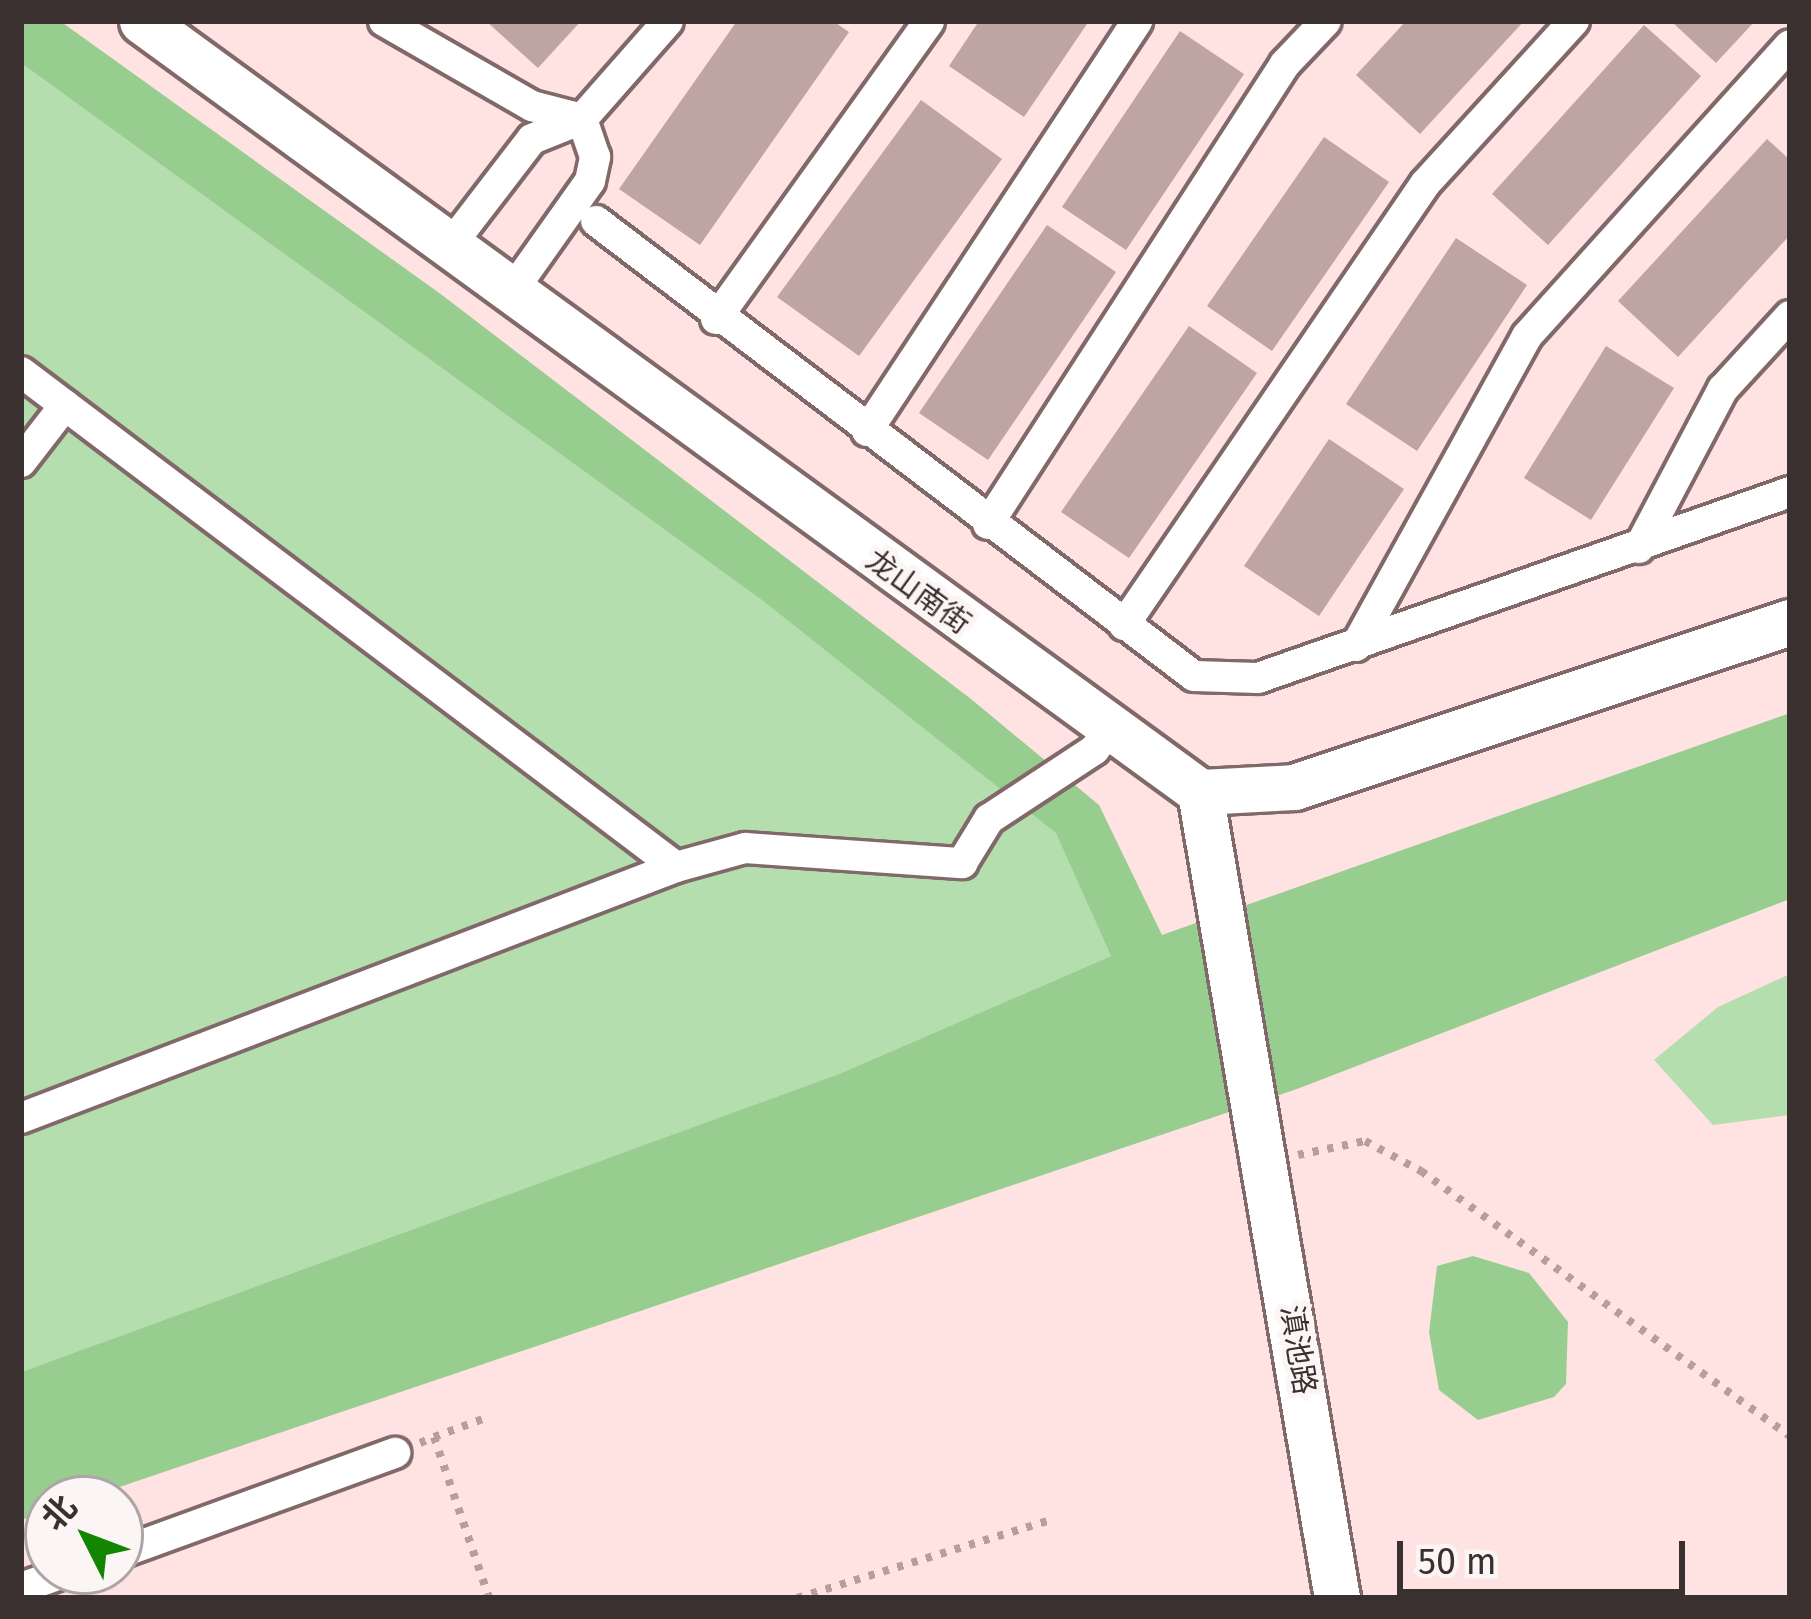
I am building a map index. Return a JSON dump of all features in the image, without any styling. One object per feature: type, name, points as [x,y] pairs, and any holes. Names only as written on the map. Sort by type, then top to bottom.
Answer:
[{"type":"street","name":"龙山南街","points":[[142,21],[1109,731],[1199,792]]},
{"type":"street","points":[[384,21],[532,106],[582,119]]},
{"type":"street","points":[[449,247],[532,140],[582,119],[668,21]]},
{"type":"street","points":[[716,319],[928,21]]},
{"type":"street","points":[[867,431],[1137,21]]},
{"type":"street","points":[[988,524],[1285,64],[1326,21]]},
{"type":"street","points":[[1124,625],[1424,184],[1574,21]]},
{"type":"street","points":[[1355,646],[1527,336],[1790,44]]},
{"type":"street","points":[[510,294],[590,181],[595,157],[582,119]]},
{"type":"street","points":[[596,221],[716,319],[1194,676],[1258,678],[1790,492]]},
{"type":"street","points":[[1639,548],[1723,389],[1790,316]]},
{"type":"street","points":[[21,373],[676,867]]},
{"type":"street","points":[[21,462],[65,405]]},
{"type":"street","points":[[1199,792],[1294,787],[1790,622]]},
{"type":"street","points":[[21,1118],[153,1074],[676,867],[745,848],[962,863],[989,819],[1094,750],[1109,731]]},
{"type":"street","name":"滇池路","points":[[1199,792],[1272,1120],[1337,1598]]},
{"type":"street","points":[[144,1543],[394,1454]]},
{"type":"path","points":[[1272,1120],[1290,1158],[1365,1141],[1421,1171],[1790,1436]]},
{"type":"path","points":[[394,1454],[486,1418]]},
{"type":"path","points":[[434,1437],[489,1598]]},
{"type":"path","points":[[797,1598],[1051,1520]]},
{"type":"shaded area","points":[[21,21],[60,21],[442,295],[971,699],[1099,805],[1162,935],[1790,713],[1790,899],[1297,1089],[144,1479],[144,1475],[24,1475],[21,1520],[21,1372],[839,1074],[1111,956],[1056,833],[763,601],[21,63]]},
{"type":"shaded area","points":[[21,63],[763,601],[1057,833],[1111,956],[839,1074],[21,1372]]},
{"type":"shaded area","points":[[1790,974],[1790,1115],[1713,1125],[1654,1060],[1718,1007]]},
{"type":"shaded area","points":[[1473,1256],[1529,1273],[1568,1322],[1566,1384],[1554,1397],[1478,1420],[1439,1390],[1429,1332],[1437,1266]]},
{"type":"building","points":[[486,21],[581,21],[538,68]]},
{"type":"building","points":[[737,21],[833,21],[849,32],[700,245],[619,189]]},
{"type":"building","points":[[979,21],[1089,21],[1024,117],[949,66]]},
{"type":"building","points":[[1406,21],[1524,21],[1420,134],[1356,75]]},
{"type":"building","points":[[1671,21],[1755,21],[1716,63]]},
{"type":"building","points":[[1644,25],[1701,76],[1548,245],[1492,194]]},
{"type":"building","points":[[1180,31],[1244,74],[1126,250],[1062,207]]},
{"type":"building","points":[[921,100],[1002,159],[859,356],[777,297]]},
{"type":"building","points":[[1324,137],[1389,182],[1272,351],[1207,306]]},
{"type":"building","points":[[1767,139],[1790,160],[1790,235],[1678,357],[1618,301]]},
{"type":"building","points":[[1047,225],[1116,272],[988,460],[919,413]]},
{"type":"building","points":[[1456,238],[1527,285],[1417,451],[1346,404]]},
{"type":"building","points":[[1189,326],[1257,373],[1129,558],[1061,512]]},
{"type":"building","points":[[1606,346],[1674,388],[1591,520],[1524,478]]},
{"type":"building","points":[[1329,439],[1404,489],[1319,616],[1244,566]]}]
